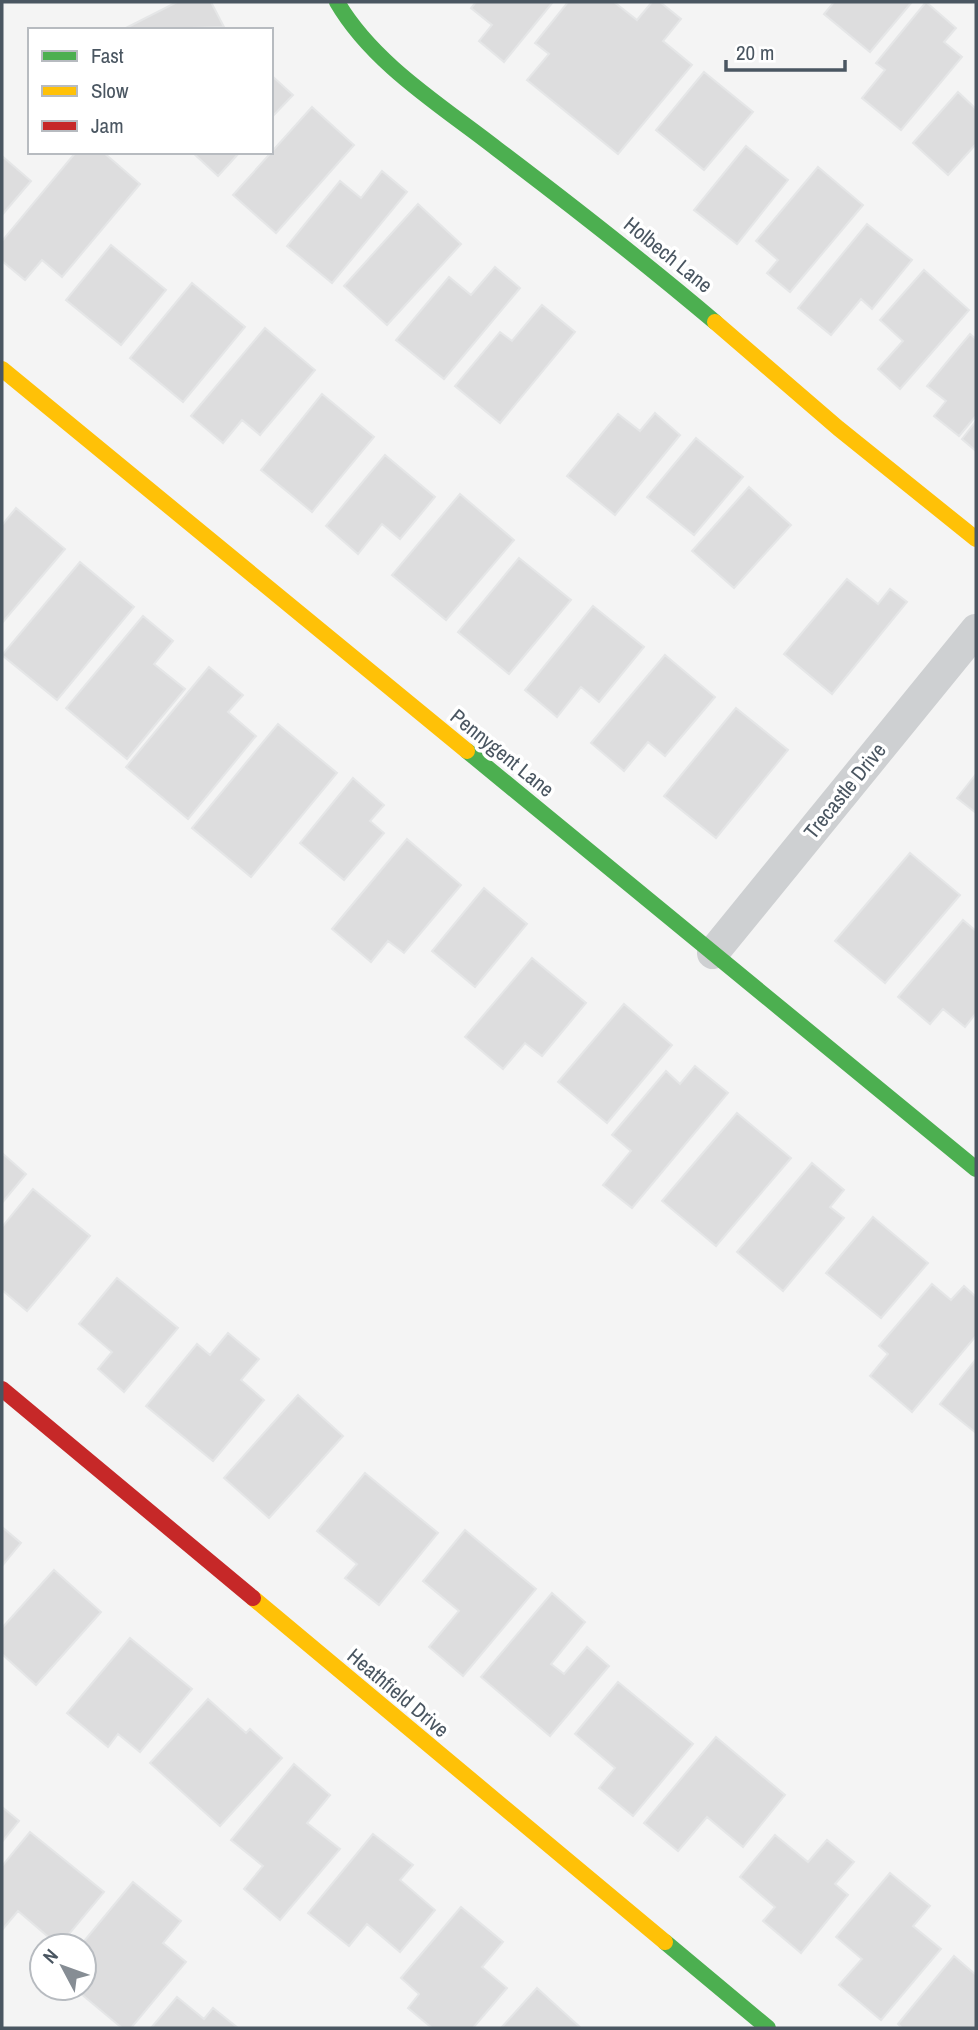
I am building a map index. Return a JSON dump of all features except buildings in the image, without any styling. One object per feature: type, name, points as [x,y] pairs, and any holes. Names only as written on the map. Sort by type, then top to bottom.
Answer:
[{"type":"street","name":"Holbech Lane","points":[[337,2],[349,23],[400,74],[642,260],[838,428],[976,539]]},
{"type":"street","name":"Pennygent Lane","points":[[2,369],[976,1169]]},
{"type":"street","name":"Trecastle Drive","points":[[713,953],[976,630]]},
{"type":"street","name":"Heathfield Drive","points":[[2,1389],[768,2028]]},
{"type":"traffic: fast","points":[[337,2],[369,45],[410,83],[580,213],[715,322]]},
{"type":"traffic: fast","points":[[467,751],[976,1169]]},
{"type":"traffic: fast","points":[[665,1942],[768,2028]]},
{"type":"traffic: slow","points":[[715,322],[838,428],[976,539]]},
{"type":"traffic: slow","points":[[2,369],[467,751]]},
{"type":"traffic: slow","points":[[253,1598],[665,1942]]},
{"type":"traffic: jam","points":[[2,1389],[253,1598]]}]
